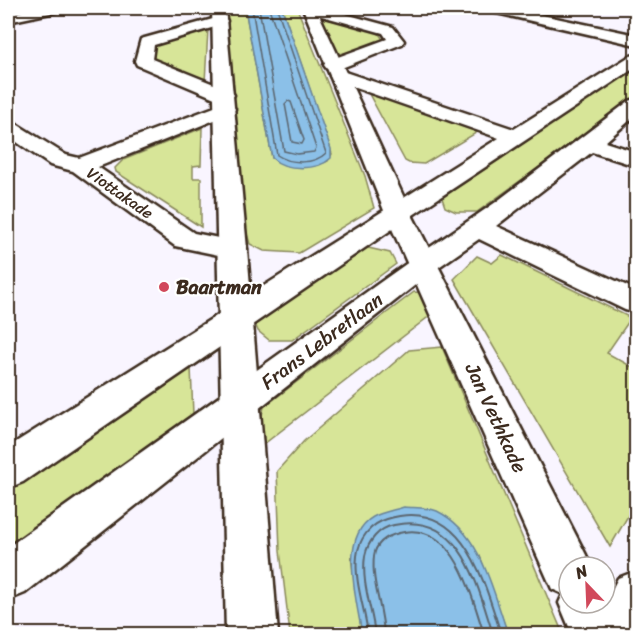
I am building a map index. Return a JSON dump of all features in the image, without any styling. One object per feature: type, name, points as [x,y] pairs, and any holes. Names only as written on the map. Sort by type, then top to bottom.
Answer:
[{"type":"street","points":[[14,8],[28,14]]},
{"type":"street","points":[[8,18],[55,8]]},
{"type":"street","points":[[309,8],[388,30],[396,41],[336,71]]},
{"type":"street","points":[[309,8],[398,213],[423,264]]},
{"type":"street","points":[[492,8],[636,40]]},
{"type":"street","points":[[224,102],[143,60],[147,42],[216,13],[224,102],[233,249],[252,634]]},
{"type":"street","points":[[8,469],[636,60]]},
{"type":"street","points":[[336,71],[516,137]]},
{"type":"street","name":"Viottakade","points":[[81,166],[191,123],[224,102]]},
{"type":"street","name":"Frans Lebretlaan","points":[[8,576],[423,264],[478,228],[590,144],[636,105]]},
{"type":"street","points":[[8,127],[58,160],[81,166]]},
{"type":"street","points":[[590,144],[636,159]]},
{"type":"street","name":"Viottakade","points":[[81,166],[185,240],[233,249]]},
{"type":"street","points":[[478,228],[636,302]]},
{"type":"street","name":"Jan Vethkade","points":[[423,264],[561,555]]},
{"type":"street","points":[[616,634],[636,596]]},
{"type":"street","points":[[589,615],[598,634]]},
{"type":"green space","points":[[226,8],[245,8],[272,158],[307,166],[328,161],[332,154],[282,8],[297,8],[365,176],[374,208],[299,253],[264,251],[250,244],[245,227]]},
{"type":"green space","points":[[320,17],[378,32],[384,41],[340,57]]},
{"type":"green space","points":[[208,30],[205,82],[152,59],[153,45]]},
{"type":"green space","points":[[636,68],[636,97],[477,212],[456,212],[445,207],[442,198]]},
{"type":"green space","points":[[373,92],[481,130],[424,164],[409,163],[405,161],[369,94]]},
{"type":"green space","points":[[202,128],[201,165],[193,166],[193,178],[201,178],[201,227],[116,172],[115,168],[123,160]]},
{"type":"green space","points":[[364,247],[390,253],[396,264],[292,340],[269,340],[258,331],[254,321]]},
{"type":"green space","points":[[502,255],[631,318],[607,353],[636,369],[636,502],[610,547],[454,279],[477,256],[492,263]]},
{"type":"green space","points":[[414,292],[427,293],[436,311],[260,447],[259,426],[264,407]]},
{"type":"green space","points":[[442,347],[563,634],[508,634],[480,556],[351,557],[362,634],[290,634],[280,551],[277,471],[304,441],[409,350]]},
{"type":"green space","points":[[186,365],[191,368],[193,414],[189,423],[8,560],[8,483]]},
{"type":"water","points":[[245,8],[282,8],[331,149],[331,158],[325,162],[301,168],[285,165],[272,158]]},
{"type":"water","points":[[404,507],[437,511],[465,534],[484,565],[508,634],[362,634],[354,588],[353,554],[356,539],[362,526],[373,517]]},
{"type":"place","name":"Baartman","points":[[164,287]]}]
